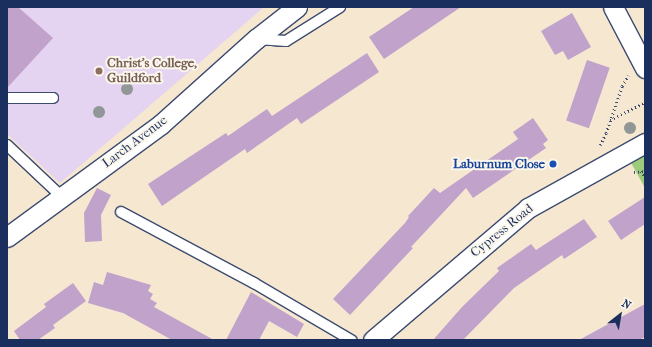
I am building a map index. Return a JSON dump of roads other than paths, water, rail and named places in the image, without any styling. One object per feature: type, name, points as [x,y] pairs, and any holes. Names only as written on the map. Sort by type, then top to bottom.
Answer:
[{"type":"street","name":"Larch Avenue","points":[[7,237],[160,125],[256,39],[297,7]]},
{"type":"street","points":[[613,7],[637,71]]},
{"type":"street","name":"Cypress Road","points":[[379,338],[528,208],[645,143]]},
{"type":"lane","points":[[256,39],[286,41],[340,7]]},
{"type":"lane","points":[[7,98],[53,98]]},
{"type":"lane","points":[[7,145],[62,197]]},
{"type":"lane","points":[[121,212],[254,283],[351,340]]},
{"type":"place","name":"Christ's College, Guildford","points":[[99,71]]},
{"type":"place","name":"Laburnum Close","points":[[553,164]]}]
